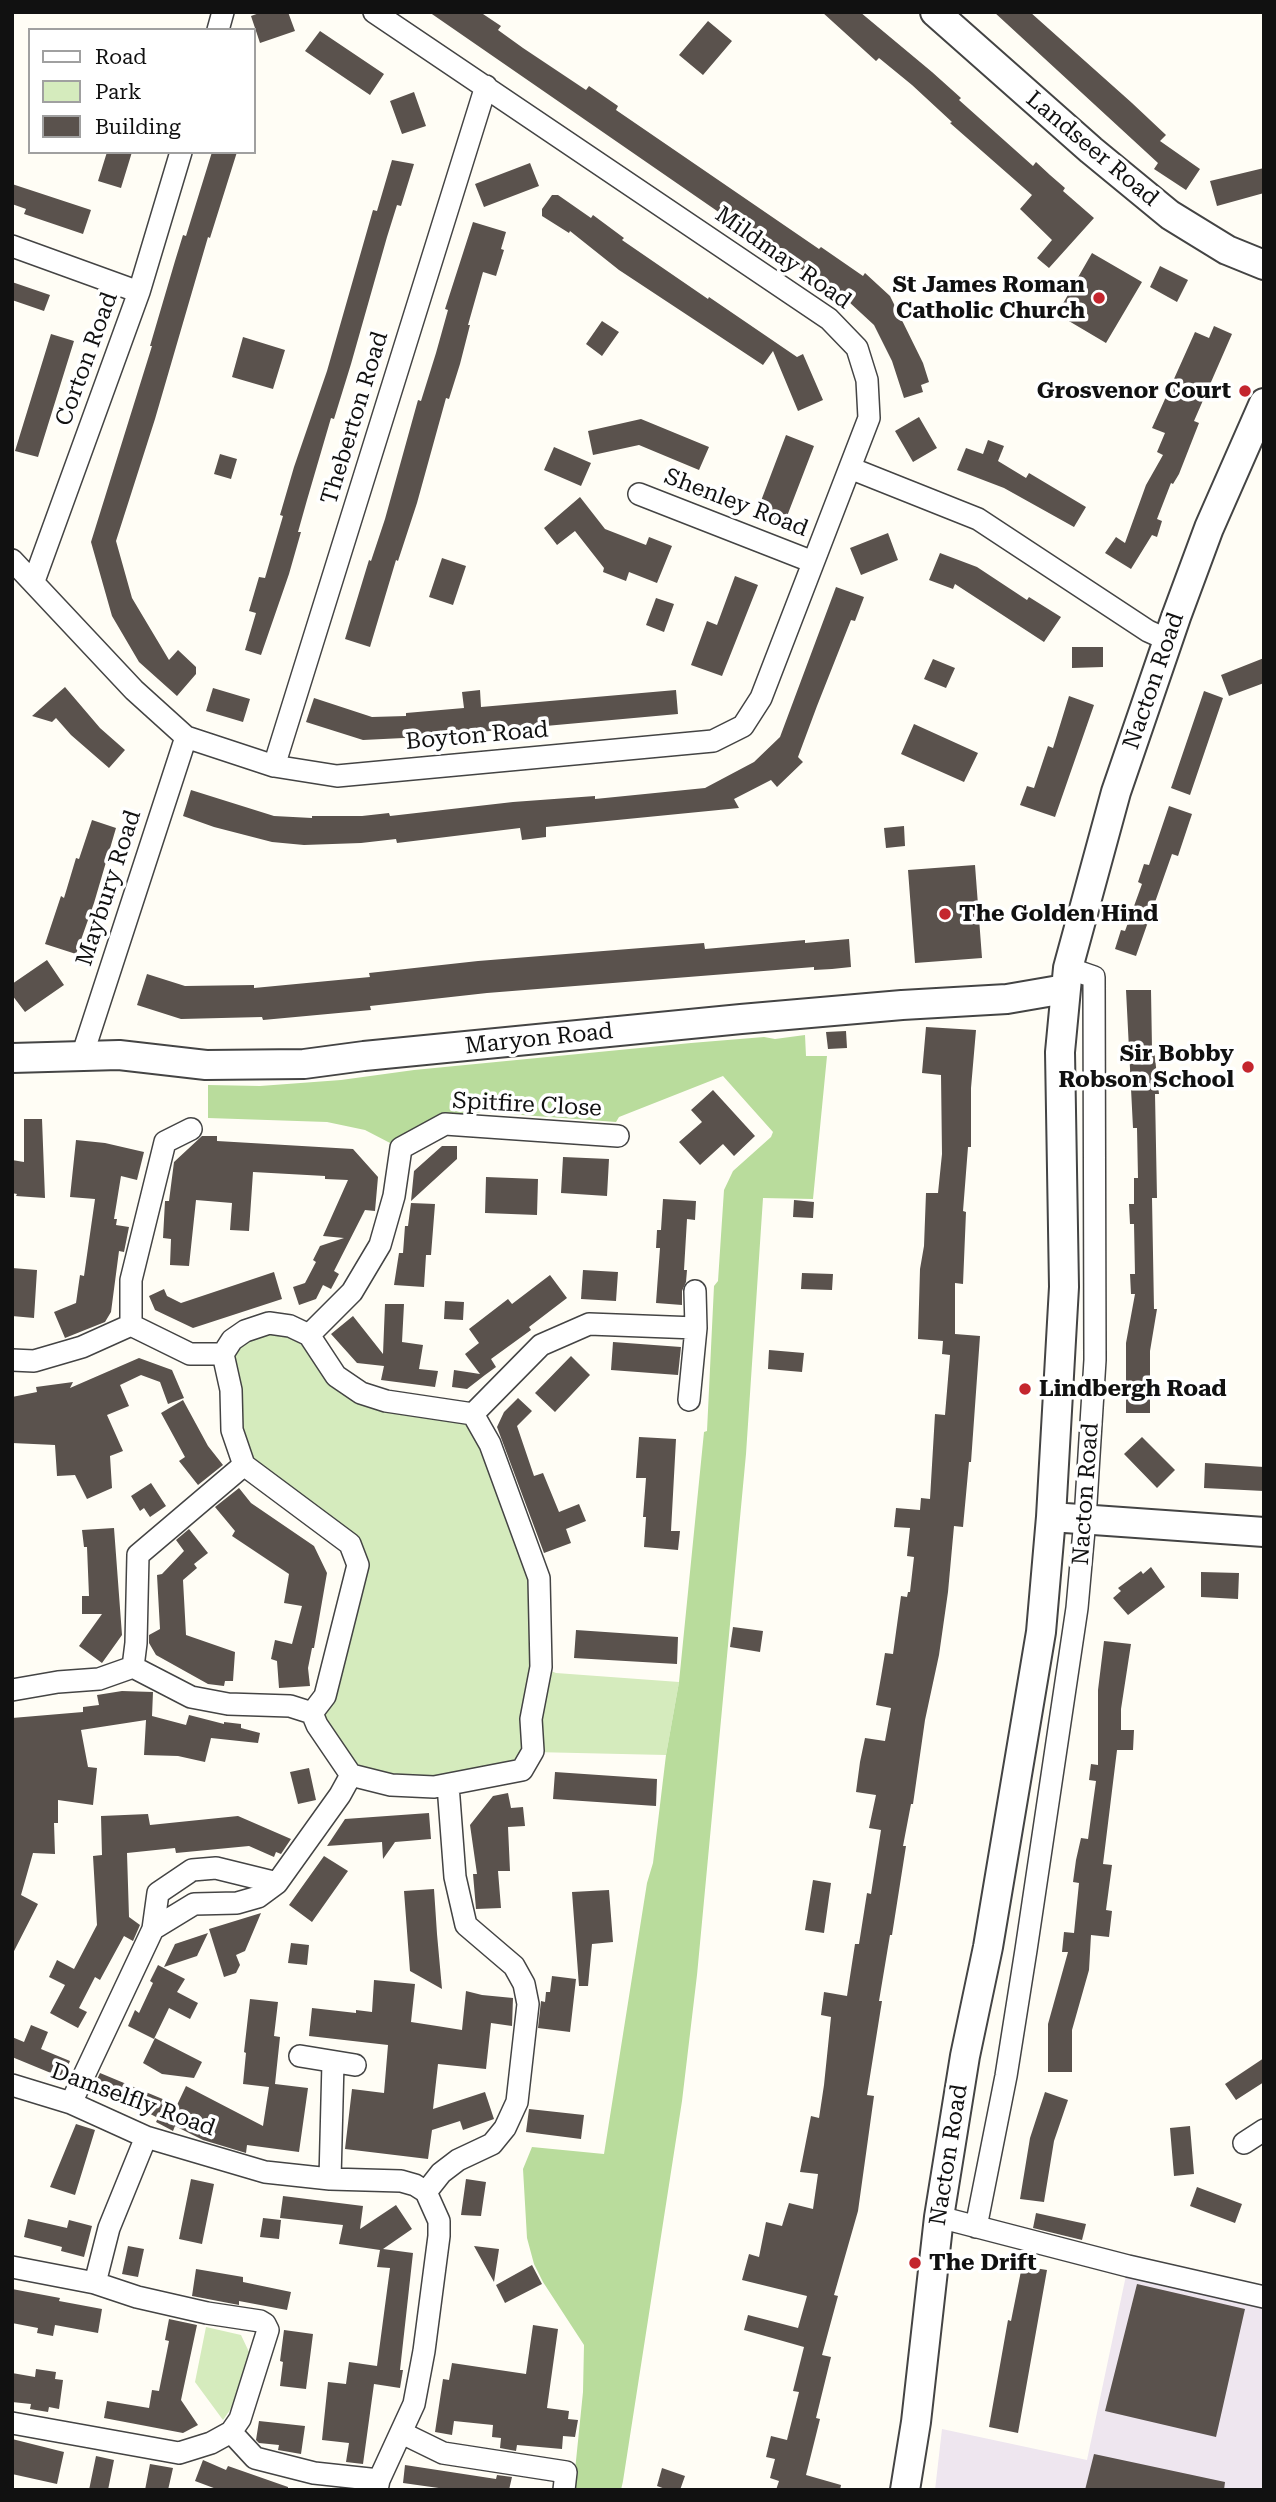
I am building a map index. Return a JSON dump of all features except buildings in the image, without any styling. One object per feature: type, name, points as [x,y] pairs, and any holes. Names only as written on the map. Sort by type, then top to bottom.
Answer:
[{"type":"street","name":"Mildmay Road","points":[[374,12],[829,319],[857,348],[867,380],[869,418],[850,468]]},
{"type":"street","name":"Landseer Road","points":[[935,12],[1091,150],[1170,215],[1227,250],[1264,265]]},
{"type":"street","name":"Theberton Road","points":[[274,766],[486,86]]},
{"type":"street","name":"Corton Road","points":[[34,581],[139,292],[180,154]]},
{"type":"street","points":[[12,246],[139,292]]},
{"type":"street","name":"Nacton Road","points":[[905,2490],[916,2422],[939,2217],[1041,1632],[1051,1517],[1064,1287],[1060,1052],[1067,978],[1116,792],[1168,640],[1209,528],[1264,403]]},
{"type":"street","name":"Boyton Road","points":[[12,560],[134,690],[186,737],[274,766],[337,776],[713,741],[743,726],[761,698],[850,468]]},
{"type":"street","points":[[850,468],[978,519],[1148,631],[1168,640]]},
{"type":"street","name":"Shenley Road","points":[[639,494],[813,562]]},
{"type":"street","name":"Maybury Road","points":[[82,1056],[186,737]]},
{"type":"street","name":"Nacton Road","points":[[976,2227],[1006,2076],[1026,1950],[1077,1608],[1085,1519],[1095,1360],[1094,977],[1067,978]]},
{"type":"street","name":"Maryon Road","points":[[12,1058],[119,1055],[206,1065],[304,1064],[727,1020],[1007,999],[1067,978]]},
{"type":"street","name":"Spitfire Close","points":[[309,1335],[352,1292],[380,1245],[394,1196],[401,1149],[445,1124],[618,1136]]},
{"type":"street","points":[[131,1325],[131,1280],[165,1142],[191,1129]]},
{"type":"street","points":[[689,1400],[696,1328],[695,1291]]},
{"type":"street","points":[[222,1353],[232,1340],[245,1331],[270,1323],[290,1326],[309,1335],[336,1376],[361,1393],[386,1401],[473,1414]]},
{"type":"street","points":[[473,1414],[541,1345],[589,1324],[696,1328]]},
{"type":"street","points":[[131,1325],[190,1354],[222,1353]]},
{"type":"street","points":[[12,1360],[34,1361],[82,1347],[131,1325]]},
{"type":"street","points":[[222,1353],[231,1390],[232,1430],[244,1465],[350,1544],[358,1565],[325,1696],[312,1713]]},
{"type":"street","points":[[12,1690],[58,1682],[99,1679],[133,1667],[191,1697],[228,1704],[290,1706],[312,1713],[317,1725],[351,1774],[391,1786],[448,1786],[523,1770],[533,1752],[531,1719],[541,1667],[539,1578],[490,1444],[473,1414]]},
{"type":"street","points":[[133,1667],[138,1555],[244,1465]]},
{"type":"street","points":[[1051,1517],[1264,1532]]},
{"type":"street","points":[[153,1929],[194,1904],[237,1903],[258,1896],[277,1883],[340,1795],[351,1774]]},
{"type":"street","points":[[231,2432],[255,2458],[378,2485],[414,2404],[424,2351],[439,2236],[439,2221],[426,2192],[458,2160],[492,2144],[505,2128],[517,2102],[528,2004],[524,1984],[514,1966],[466,1925],[455,1877],[448,1786]]},
{"type":"street","points":[[71,2103],[153,1929],[158,1893],[192,1870],[216,1868],[277,1883]]},
{"type":"street","points":[[988,1947],[1026,1950]]},
{"type":"street","points":[[300,2056],[355,2066]]},
{"type":"street","points":[[330,2179],[333,2062]]},
{"type":"street","name":"Damselfly Road","points":[[12,2085],[71,2103],[146,2137],[265,2172],[330,2179],[401,2181],[426,2192]]},
{"type":"street","points":[[1244,2143],[1264,2130]]},
{"type":"street","points":[[95,2283],[109,2228],[146,2137]]},
{"type":"street","points":[[939,2217],[1128,2266],[1264,2297]]},
{"type":"street","points":[[12,2267],[95,2283],[137,2297],[206,2314],[260,2321],[268,2330],[246,2405],[231,2432],[211,2443],[179,2453],[12,2423]]},
{"type":"street","points":[[402,2433],[443,2453],[566,2472],[564,2490]]},
{"type":"shaded area","points":[[1128,2266],[1264,2297],[1264,2490],[935,2490],[942,2429],[1087,2460]]},
{"type":"green space","points":[[805,1035],[806,1056],[827,1056],[813,1199],[763,1198],[746,1454],[697,1975],[682,2101],[623,2481],[621,2490],[573,2490],[583,2392],[584,2345],[534,2264],[527,2238],[523,2169],[532,2147],[604,2154],[647,1883],[653,1863],[666,1755],[679,1682],[704,1432],[707,1431],[714,1286],[718,1281],[724,1190],[733,1171],[771,1137],[773,1132],[723,1076],[619,1117],[616,1122],[482,1112],[445,1116],[392,1144],[365,1130],[327,1122],[208,1118],[208,1085],[260,1086],[341,1080],[414,1070],[691,1043]]},
{"type":"green space","points":[[290,1326],[361,1393],[473,1414],[539,1578],[541,1667],[556,1673],[679,1682],[666,1755],[533,1752],[478,1780],[351,1775],[317,1725],[358,1565],[244,1465],[232,1340]]},
{"type":"green space","points":[[206,2327],[241,2335],[250,2354],[237,2400],[223,2420],[195,2382]]},
{"type":"place","name":"St James Roman Catholic Church","points":[[1099,298]]},
{"type":"place","name":"Grosvenor Court","points":[[1245,391]]},
{"type":"place","name":"The Golden Hind","points":[[945,914]]},
{"type":"place","name":"Sir Bobby Robson School","points":[[1248,1067]]},
{"type":"place","name":"Lindbergh Road","points":[[1025,1389]]},
{"type":"place","name":"The Drift","points":[[915,2263]]}]
